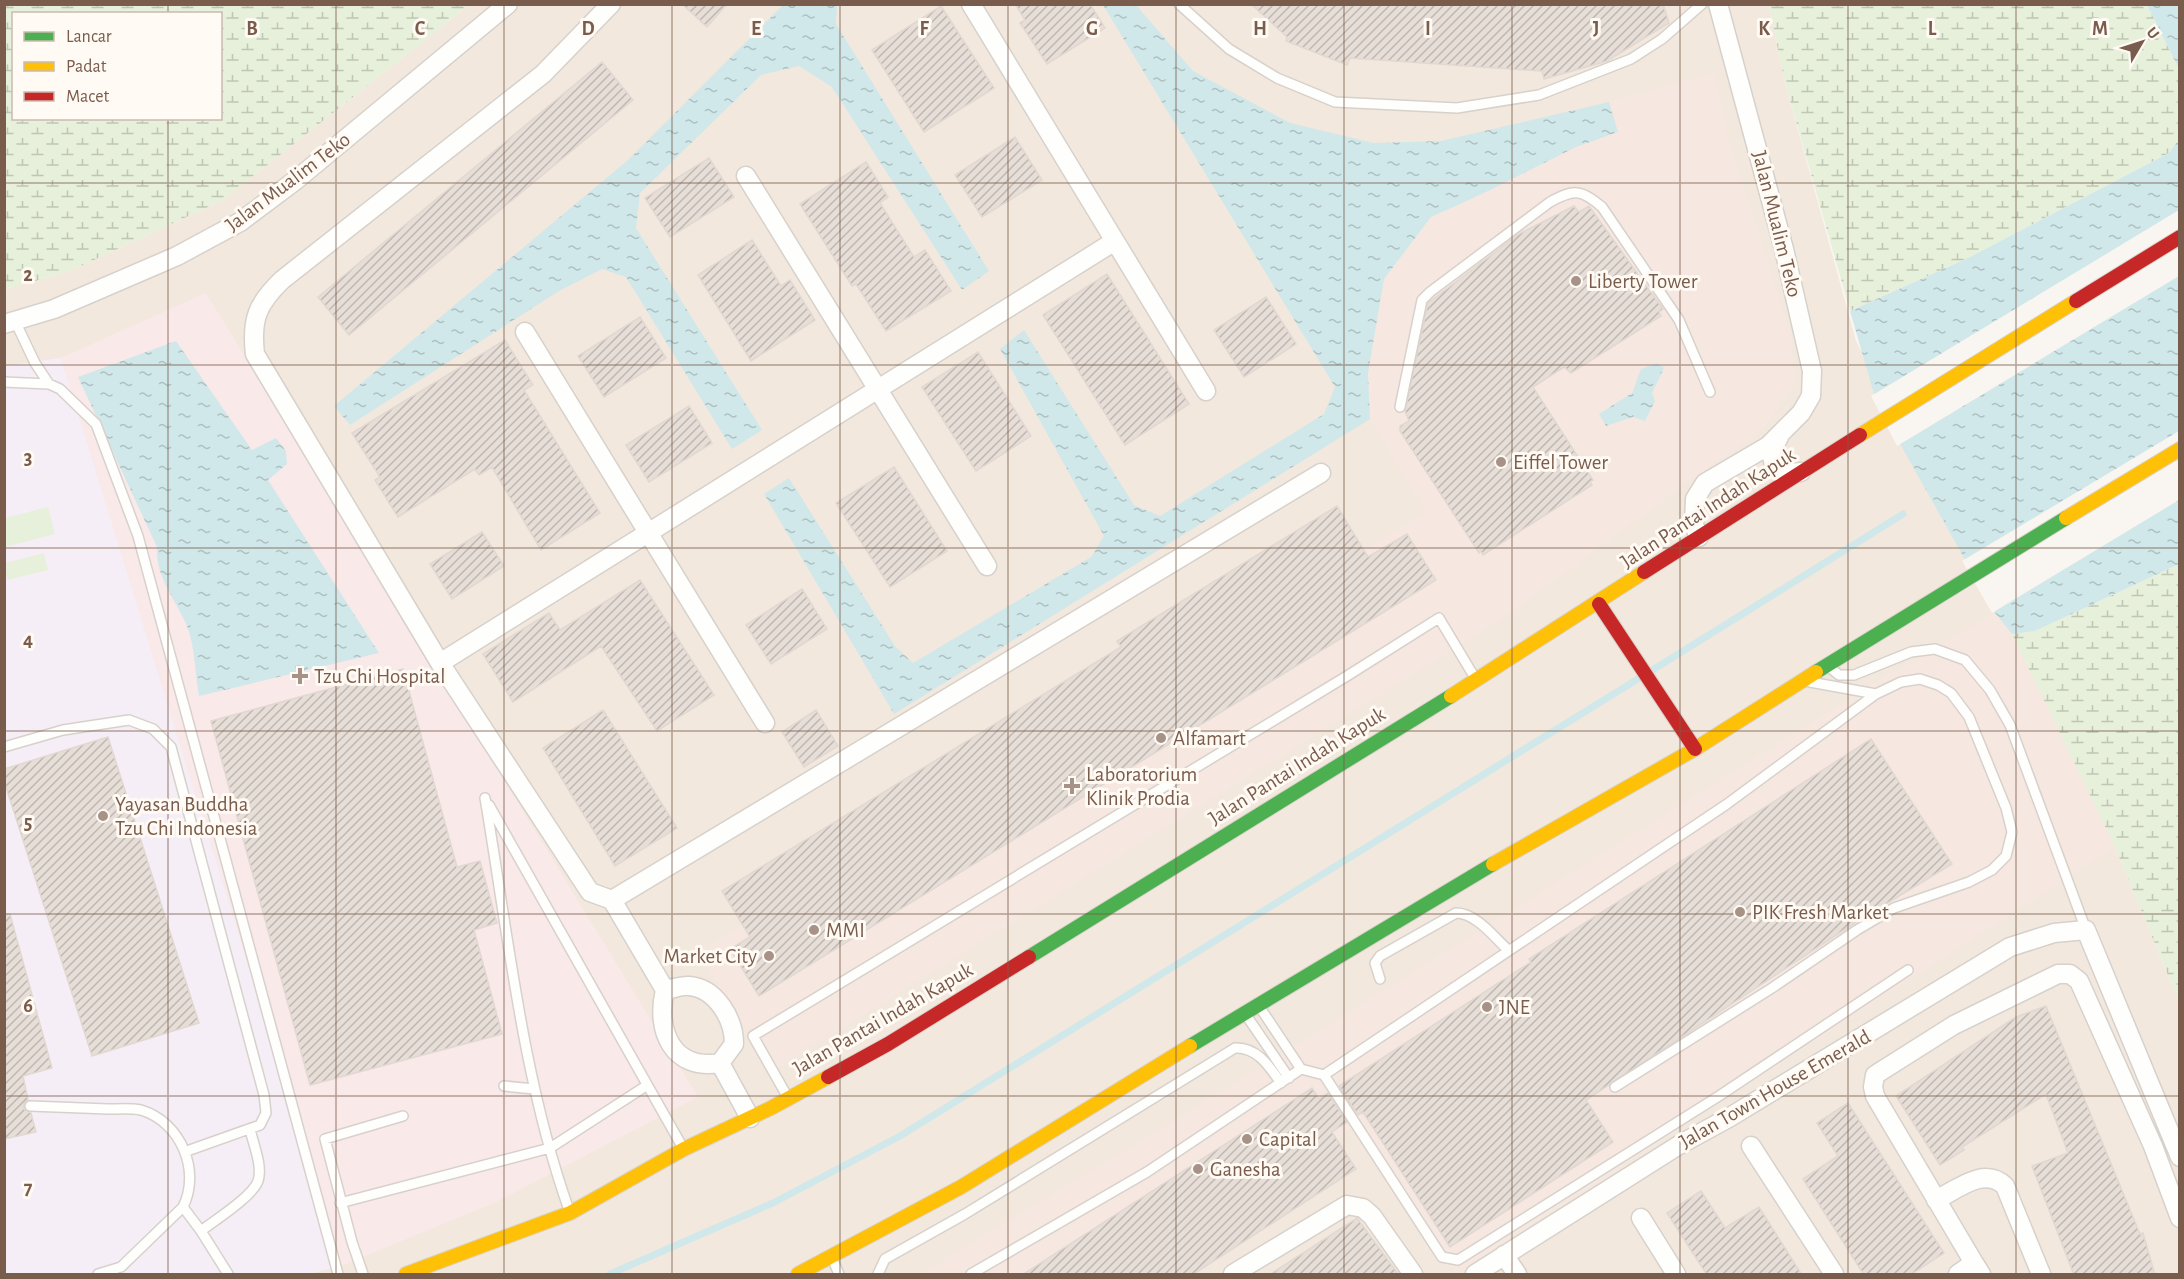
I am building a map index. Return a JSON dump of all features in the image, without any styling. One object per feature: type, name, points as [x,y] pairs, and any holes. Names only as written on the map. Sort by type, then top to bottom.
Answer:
[{"type":"main road","name":"Jalan Pantai Indah Kapuk","points":[[406,1275],[570,1213],[684,1149],[750,1118],[899,1038],[1599,604],[1801,472],[2180,237]]},
{"type":"main road","points":[[798,1275],[961,1187],[1332,959],[1626,786],[1695,749],[1844,654],[2180,449]]},
{"type":"main road","points":[[1599,604],[1695,749]]},
{"type":"street","name":"Jalan Mualim Teko","points":[[10,322],[54,309],[177,256],[240,222],[296,180],[508,4]]},
{"type":"street","points":[[611,4],[543,74],[282,280],[267,294],[256,313],[252,331],[255,354],[440,663],[590,892],[612,900],[665,990],[660,1011],[663,1031],[671,1045],[685,1059],[697,1065],[720,1063],[734,1044],[732,1023],[726,1012],[706,992],[688,986],[665,990]]},
{"type":"street","points":[[971,4],[1206,391]]},
{"type":"street","name":"Jalan Mualim Teko","points":[[1699,537],[1694,525],[1695,499],[1705,483],[1768,446],[1780,435],[1801,413],[1811,396],[1812,371],[1761,157],[1718,4]]},
{"type":"street","points":[[746,176],[987,566]]},
{"type":"street","points":[[440,663],[1114,241]]},
{"type":"street","points":[[525,332],[765,723]]},
{"type":"street","points":[[1780,435],[1771,452],[1774,465],[1783,474],[1801,472]]},
{"type":"street","points":[[612,900],[1321,473]]},
{"type":"street","points":[[2086,930],[2180,1157]]},
{"type":"street","name":"Jalan Town House Emerald","points":[[1475,1275],[1679,1145],[1749,1106],[2010,947],[2054,933],[2086,930]]},
{"type":"street","points":[[1958,1275],[1978,1269],[1875,1096],[1873,1087],[1875,1075],[1965,1020],[2058,974],[2070,974],[2079,981],[2089,1001],[2153,1146],[2180,1218]]},
{"type":"street","points":[[720,1063],[750,1118]]},
{"type":"street","points":[[1751,1146],[1834,1275]]},
{"type":"street","points":[[1936,1200],[1984,1176],[1996,1177],[2005,1186],[2041,1275]]},
{"type":"street","points":[[1233,1275],[1347,1205],[1363,1208],[1372,1216],[1413,1275]]},
{"type":"street","points":[[1641,1218],[1676,1275]]},
{"type":"street","points":[[1504,1256],[1517,1275]]},
{"type":"lane","points":[[1179,4],[1228,49],[1277,78],[1335,102],[1456,108],[1539,95],[1631,60],[1662,39],[1702,4]]},
{"type":"lane","points":[[1400,407],[1422,300],[1540,209],[1565,194],[1578,192],[1588,195],[1602,207],[1679,320],[1710,392]]},
{"type":"lane","points":[[10,322],[49,384]]},
{"type":"lane","points":[[4,382],[49,384],[65,393],[96,424],[138,536],[338,1275]]},
{"type":"lane","points":[[788,1098],[753,1036],[1337,682],[1406,637],[1438,618],[1476,680]]},
{"type":"lane","points":[[1827,665],[1839,675],[1854,675],[1911,652],[1935,650],[1965,660],[1990,690],[2010,725],[2086,930]]},
{"type":"lane","points":[[1324,1075],[1475,975],[1507,949],[1727,804],[1876,693],[1901,682],[1920,679],[1938,685],[1951,693],[1969,717],[2006,808],[2012,832],[2006,856],[1992,870],[1969,882],[1894,908],[1615,1087]]},
{"type":"lane","points":[[1802,681],[1876,693]]},
{"type":"lane","points":[[4,747],[63,730],[129,720],[153,729],[171,747],[264,1095],[266,1113],[260,1125],[187,1151]]},
{"type":"lane","points":[[570,1213],[534,1089],[485,798],[646,1086],[684,1149]]},
{"type":"lane","points":[[1380,979],[1375,963],[1380,956],[1456,913],[1462,913],[1475,920],[1507,949]]},
{"type":"lane","points":[[1258,1005],[1301,1069],[1324,1075],[1442,1257],[1458,1260],[1719,1096],[1908,970]]},
{"type":"lane","points":[[1245,1013],[1285,1080]]},
{"type":"lane","points":[[878,1275],[885,1259],[965,1214],[1235,1048],[1247,1048],[1285,1080]]},
{"type":"lane","points":[[971,1275],[1147,1172],[1301,1069]]},
{"type":"lane","points":[[504,1086],[534,1089]]},
{"type":"lane","points":[[340,1203],[550,1148],[646,1086]]},
{"type":"lane","points":[[30,1106],[140,1110],[165,1125],[187,1151],[190,1168],[188,1197],[183,1207],[121,1267],[98,1275]]},
{"type":"lane","points":[[363,1275],[340,1203],[325,1139],[403,1116]]},
{"type":"lane","points":[[201,1231],[250,1192],[258,1181],[259,1169],[250,1129]]},
{"type":"lane","points":[[183,1207],[228,1275]]},
{"type":"lane","points":[[832,1258],[839,1275]]},
{"type":"shaded area","points":[[469,5],[1769,5],[1784,79],[1856,341],[1995,613],[2012,634],[2115,847],[2179,1002],[2179,1274],[5,1274],[5,289],[68,272],[223,200]]},
{"type":"shaded area","points":[[1714,73],[1728,140],[1792,337],[1793,386],[1764,427],[1495,623],[772,1071],[698,952],[1427,512],[1370,419],[1368,373],[1384,279],[1431,217],[1576,147],[1618,132],[1609,102]]},
{"type":"shaded area","name":"Tzu Chi Hospital","points":[[206,293],[698,1097],[496,1202],[341,1266],[61,358]]},
{"type":"shaded area","name":"Yayasan Buddha Tzu Chi Indonesia","points":[[61,358],[341,1266],[309,1274],[5,1274],[4,366]]},
{"type":"shaded area","points":[[1995,613],[2012,634],[2115,847],[1456,1273],[1360,1123],[1124,1274],[921,1274],[1228,1088],[1896,670]]},
{"type":"green space","points":[[5,4],[469,4],[223,200],[68,272],[5,289]]},
{"type":"green space","points":[[1769,5],[2147,5],[2179,69],[2179,139],[2169,153],[1970,257],[1850,311],[1784,79]]},
{"type":"green space","points":[[48,507],[55,534],[5,547],[5,518]]},
{"type":"green space","points":[[44,553],[48,570],[7,580],[5,563]]},
{"type":"green space","points":[[2179,564],[2179,1002],[2115,847],[2012,634],[2035,631]]},
{"type":"water","points":[[783,5],[837,5],[836,24],[989,271],[962,290],[832,87],[799,66],[761,75],[640,193],[636,228],[762,430],[732,449],[626,277],[602,269],[559,291],[350,425],[334,406],[628,160]]},
{"type":"water","points":[[1103,5],[1136,5],[1193,71],[1290,123],[1374,143],[1441,141],[1609,102],[1618,132],[1576,147],[1431,217],[1384,279],[1368,373],[1370,419],[894,714],[764,494],[789,478],[895,646],[913,663],[1091,557],[1104,536],[1000,349],[1024,330],[1134,505],[1160,516],[1324,414],[1335,387]]},
{"type":"water","points":[[2147,5],[2179,5],[2179,69]]},
{"type":"water","points":[[2179,139],[2179,564],[2035,631],[2012,634],[1995,613],[1876,401],[1850,311],[1970,257],[2169,153]]},
{"type":"water","points":[[176,341],[252,450],[276,438],[286,451],[287,464],[268,480],[379,653],[199,696],[187,626],[159,568],[157,547],[78,377]]},
{"type":"water","points":[[1657,363],[1664,368],[1652,393],[1655,401],[1645,421],[1633,417],[1606,426],[1599,414],[1632,393],[1641,369]]},
{"type":"pier","points":[[2179,210],[2179,276],[1897,446],[1871,396]]},
{"type":"pier","points":[[2179,431],[2179,500],[1992,613],[1962,561]]},
{"type":"building","points":[[682,4],[727,4],[707,27]]},
{"type":"building","points":[[1015,4],[1090,4],[1105,28],[1047,64],[1020,23],[1025,20]]},
{"type":"building","points":[[1251,4],[1663,4],[1669,23],[1607,61],[1544,79],[1542,71],[1350,58],[1347,65],[1286,41],[1287,37]]},
{"type":"building","points":[[941,6],[994,88],[924,132],[872,50]]},
{"type":"building","points":[[602,62],[633,100],[349,335],[318,297]]},
{"type":"building","points":[[1015,137],[1042,180],[982,217],[955,175]]},
{"type":"building","points":[[709,158],[734,197],[670,237],[645,198]]},
{"type":"building","points":[[866,162],[888,197],[880,203],[914,257],[925,250],[951,291],[886,331],[856,284],[852,286],[800,204]]},
{"type":"building","points":[[1574,206],[1579,212],[1589,206],[1663,309],[1659,312],[1661,316],[1571,373],[1564,367],[1533,387],[1593,480],[1590,482],[1592,485],[1483,555],[1481,551],[1479,553],[1400,431],[1400,426],[1409,421],[1405,411],[1428,303],[1519,234]]},
{"type":"building","points":[[752,240],[781,286],[790,280],[815,320],[751,361],[698,275]]},
{"type":"building","points":[[1107,274],[1189,404],[1125,445],[1043,315]]},
{"type":"building","points":[[1266,297],[1296,344],[1244,377],[1214,330]]},
{"type":"building","points":[[640,317],[666,358],[604,397],[578,356]]},
{"type":"building","points":[[505,340],[533,385],[524,390],[600,513],[541,550],[492,467],[479,475],[475,469],[398,517],[375,480],[380,477],[352,433]]},
{"type":"building","points":[[978,352],[1031,436],[976,471],[922,387]]},
{"type":"building","points":[[689,406],[712,443],[649,482],[626,445]]},
{"type":"building","points":[[894,467],[947,551],[890,587],[836,503]]},
{"type":"building","points":[[1337,506],[1368,557],[1407,534],[1436,580],[759,996],[730,949],[750,937],[722,891],[1121,647],[1117,641]]},
{"type":"building","points":[[482,532],[504,566],[452,599],[430,564]]},
{"type":"building","points":[[640,580],[714,695],[657,731],[601,646],[513,702],[483,654],[549,613],[560,630]]},
{"type":"building","points":[[802,589],[827,629],[771,664],[746,625]]},
{"type":"building","points":[[403,669],[457,867],[480,861],[497,923],[474,930],[502,1034],[310,1085],[211,721]]},
{"type":"building","points":[[603,710],[677,828],[615,866],[543,748]]},
{"type":"building","points":[[816,710],[838,746],[804,767],[782,732]]},
{"type":"building","points":[[108,737],[199,1023],[92,1056],[4,781],[4,769]]},
{"type":"building","points":[[1871,739],[1952,864],[1853,924],[1586,1100],[1613,1142],[1450,1247],[1363,1112],[1358,1115],[1339,1086],[1531,962],[1529,959]]},
{"type":"building","points":[[4,914],[10,914],[52,1068],[23,1076],[28,1100],[24,1103],[24,1109],[31,1113],[36,1132],[4,1139]]},
{"type":"building","points":[[2046,1006],[2140,1234],[2143,1233],[2155,1275],[2074,1275],[2032,1166],[2068,1153],[2046,1094],[1962,1147],[1964,1150],[1940,1165],[1896,1096],[2016,1017]]},
{"type":"building","points":[[1312,1088],[1319,1099],[1328,1093],[1347,1122],[1332,1132],[1356,1169],[1192,1275],[1022,1275]]},
{"type":"building","points":[[1848,1103],[1944,1253],[1910,1275],[1864,1275],[1803,1179],[1838,1156],[1817,1123]]},
{"type":"building","points":[[1701,1191],[1725,1228],[1759,1207],[1802,1275],[1707,1275],[1667,1213]]},
{"type":"building","points":[[1357,1218],[1399,1275],[1269,1275],[1314,1246]]},
{"type":"waterway","points":[[1651,671],[1903,514]]},
{"type":"waterway","points":[[610,1274],[773,1203],[900,1136],[1641,677]]},
{"type":"traffic: fast","points":[[1816,672],[2066,518]]},
{"type":"traffic: fast","points":[[1029,957],[1451,696]]},
{"type":"traffic: fast","points":[[1190,1046],[1493,864]]},
{"type":"traffic: slow","points":[[1860,435],[2076,301]]},
{"type":"traffic: slow","points":[[2066,518],[2180,449]]},
{"type":"traffic: slow","points":[[1451,696],[1644,572]]},
{"type":"traffic: slow","points":[[1493,864],[1695,749],[1816,672]]},
{"type":"traffic: slow","points":[[798,1274],[961,1187],[1190,1046]]},
{"type":"traffic: slow","points":[[406,1274],[570,1213],[684,1149],[771,1108],[828,1077]]},
{"type":"traffic: jam","points":[[2076,301],[2180,237]]},
{"type":"traffic: jam","points":[[1644,572],[1860,435]]},
{"type":"traffic: jam","points":[[1599,604],[1695,749]]},
{"type":"traffic: jam","points":[[828,1077],[888,1044],[1029,957]]},
{"type":"place","name":"Liberty Tower","points":[[1576,281]]},
{"type":"place","name":"Eiffel Tower","points":[[1501,462]]},
{"type":"place","name":"Tzu Chi Hospital","points":[[300,676]]},
{"type":"place","name":"Alfamart","points":[[1161,738]]},
{"type":"place","name":"Laboratorium Klinik Prodia","points":[[1072,786]]},
{"type":"place","name":"Yayasan Buddha Tzu Chi Indonesia","points":[[103,816]]},
{"type":"place","name":"PIK Fresh Market","points":[[1740,912]]},
{"type":"place","name":"MMI","points":[[814,930]]},
{"type":"place","name":"Market City","points":[[769,956]]},
{"type":"place","name":"JNE","points":[[1487,1007]]},
{"type":"place","name":"Capital","points":[[1247,1139]]},
{"type":"place","name":"Ganesha","points":[[1198,1169]]}]
